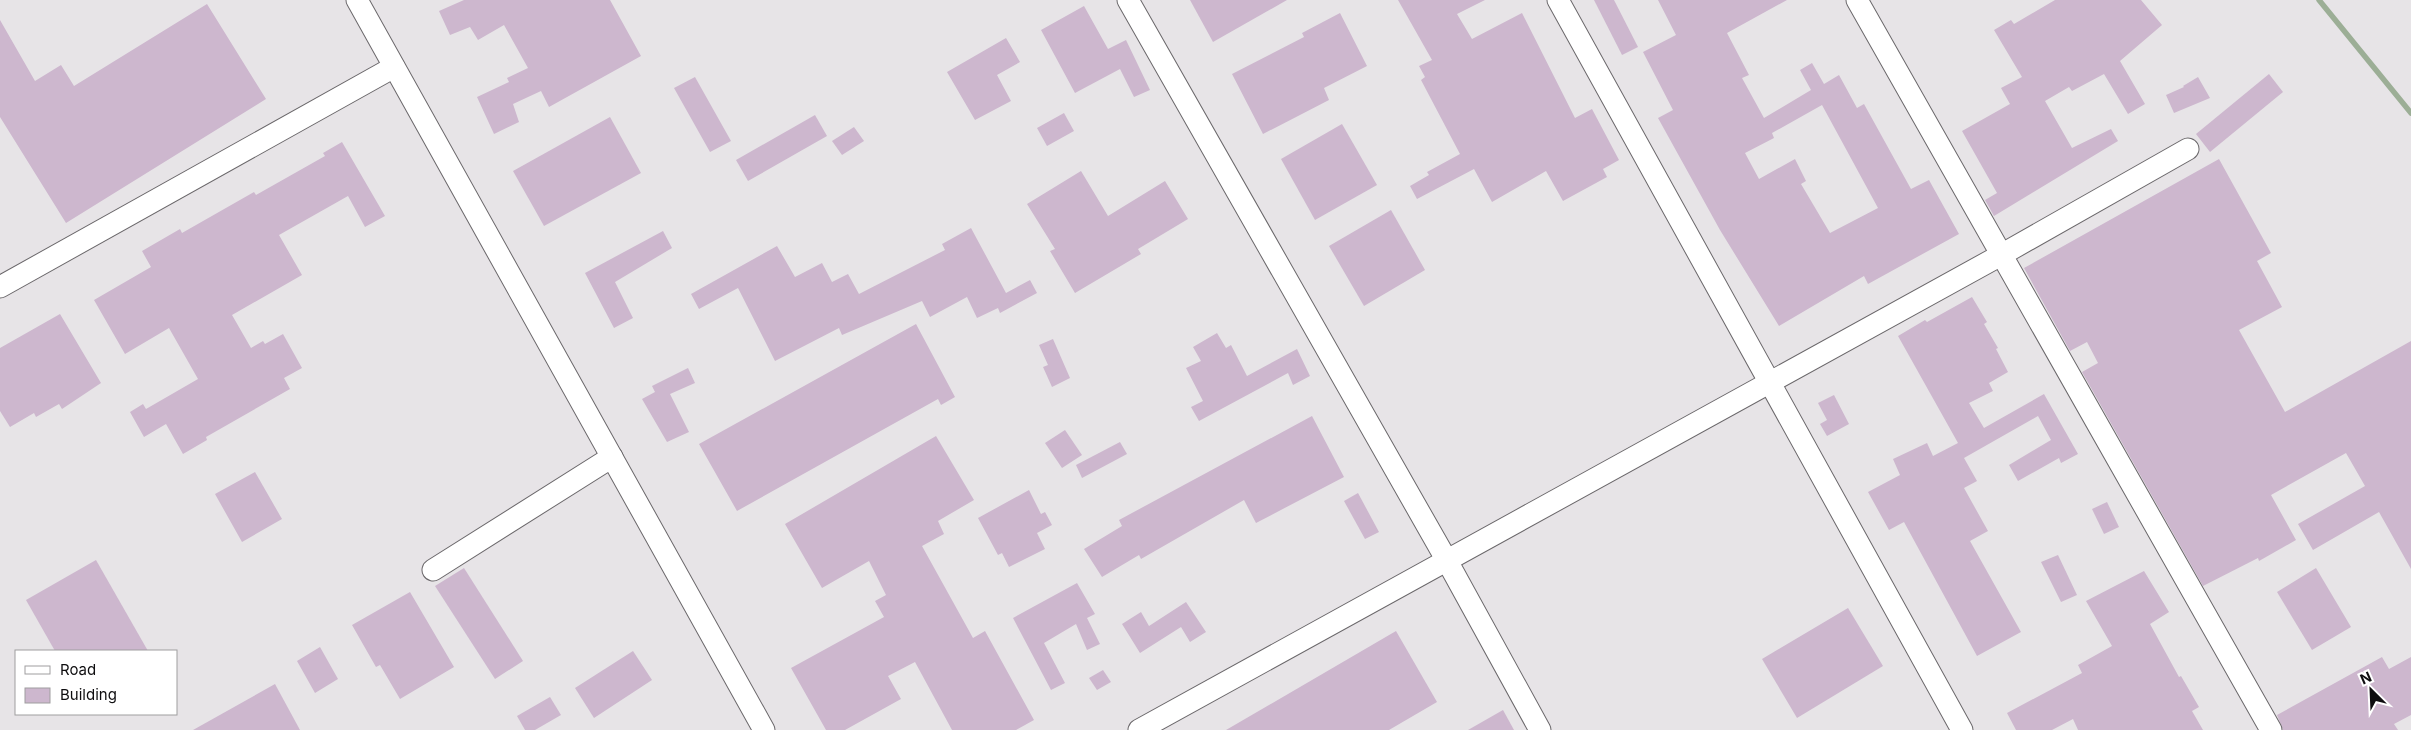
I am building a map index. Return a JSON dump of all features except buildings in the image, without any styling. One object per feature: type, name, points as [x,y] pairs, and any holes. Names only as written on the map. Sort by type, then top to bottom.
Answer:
[{"type":"street","points":[[357,0],[764,730]]},
{"type":"street","points":[[1128,0],[1446,559],[1540,730]]},
{"type":"street","points":[[1558,0],[1962,730]]},
{"type":"street","points":[[1857,0],[2271,730]]},
{"type":"street","points":[[0,287],[394,67]]},
{"type":"street","points":[[1139,730],[1446,559],[2001,255],[2188,149]]},
{"type":"street","points":[[433,570],[612,457]]},
{"type":"waterway","points":[[2319,0],[2411,113]]}]
